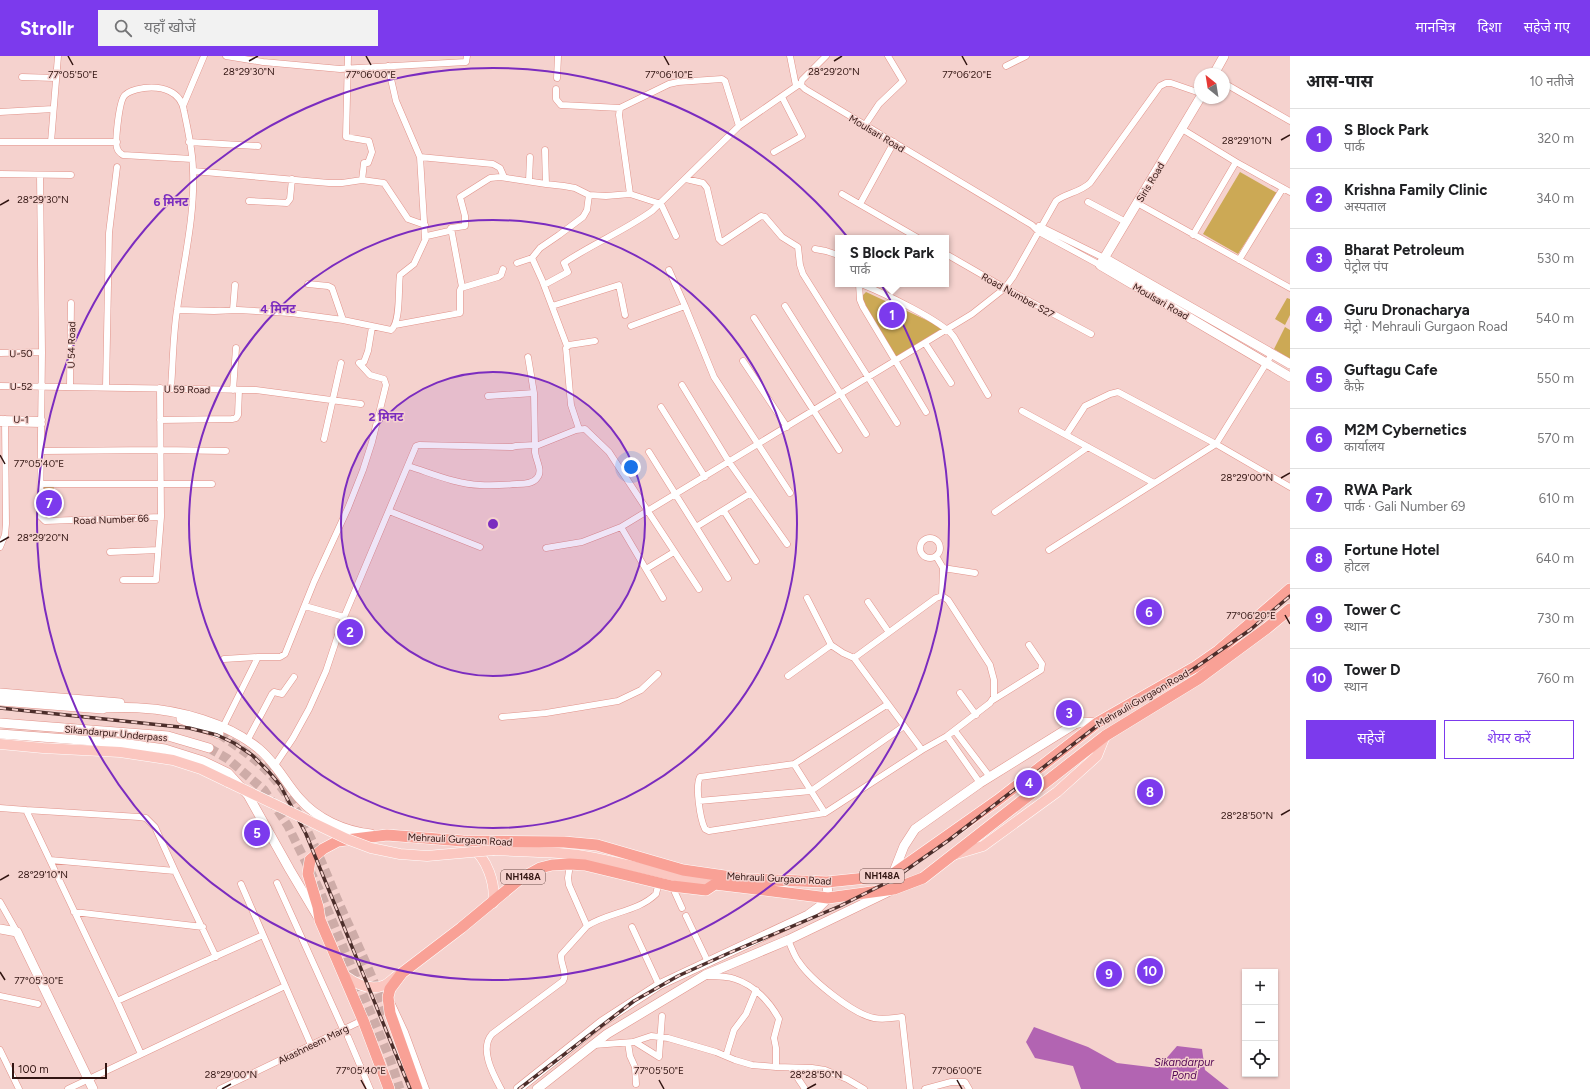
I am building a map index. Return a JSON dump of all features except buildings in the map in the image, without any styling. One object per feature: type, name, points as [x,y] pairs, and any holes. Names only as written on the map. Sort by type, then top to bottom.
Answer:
[{"type":"highway","name":"Mehrauli Gurgaon Road","points":[[390,1089],[364,1020],[320,920],[318,907],[308,874],[310,860],[323,849],[338,841],[386,835],[463,842],[564,842],[597,845],[683,870],[745,879],[827,882],[886,876],[893,874],[998,800],[1097,723],[1195,667],[1218,651],[1290,589]]},
{"type":"highway","name":"Mehrauli Gurgaon Road","points":[[388,997],[390,990],[402,973],[493,903],[520,879],[540,868],[552,865],[585,865],[672,886],[706,890],[715,884],[828,898],[894,889],[923,878],[1105,736],[1198,679],[1290,609]]},
{"type":"highway","points":[[388,997],[390,1013],[417,1089]]},
{"type":"main road","points":[[0,744],[120,752],[173,760],[200,769],[347,839],[371,848],[400,854],[427,856],[494,850],[560,853],[594,858],[682,879],[715,884]]},
{"type":"main road","points":[[463,842],[477,851],[486,866],[494,886],[493,903]]},
{"type":"main road","points":[[345,976],[355,983],[367,987],[384,985],[402,973]]},
{"type":"street","points":[[50,142],[58,56]]},
{"type":"street","points":[[183,106],[204,56]]},
{"type":"street","points":[[226,56],[312,67],[348,68],[466,62],[467,56]]},
{"type":"street","points":[[348,56],[346,137],[368,141],[372,152],[368,163],[364,163],[362,180]]},
{"type":"street","points":[[557,78],[558,56]]},
{"type":"street","points":[[790,56],[799,85]]},
{"type":"street","points":[[544,285],[568,272],[564,263],[583,250],[642,219],[661,204],[713,150],[740,126],[799,85],[802,80],[826,56]]},
{"type":"street","points":[[865,125],[879,104],[903,81],[888,56]]},
{"type":"street","points":[[1006,66],[1026,56]]},
{"type":"street","points":[[1217,68],[1224,56]]},
{"type":"street","points":[[177,310],[233,310],[291,313],[343,320],[388,330],[392,329],[395,325],[400,295],[400,274],[414,264],[425,238],[420,157],[396,100],[388,66]]},
{"type":"street","points":[[22,77],[56,78]]},
{"type":"street","points":[[556,89],[556,99],[561,105],[620,108],[674,83],[722,79],[740,126]]},
{"type":"street","points":[[546,548],[582,542],[621,527],[972,314],[1005,288],[1041,229],[1056,201],[1060,198],[1082,190],[1090,183],[1160,86],[1166,83],[1171,83],[1194,92]]},
{"type":"street","name":"Moulsari Road","points":[[799,85],[1032,226],[1041,229],[1102,262],[1186,304],[1290,364]]},
{"type":"street","points":[[1230,86],[1290,121]]},
{"type":"street","points":[[171,388],[177,310],[188,242],[192,200],[192,159],[183,106],[178,97],[166,90],[150,88],[132,91],[126,94],[122,99],[116,148],[119,152],[123,155],[192,159]]},
{"type":"street","points":[[774,152],[802,136],[782,97]]},
{"type":"street","name":"Siris Road","points":[[1102,262],[1197,104]]},
{"type":"street","points":[[620,108],[619,114],[630,194]]},
{"type":"street","points":[[0,112],[53,109]]},
{"type":"street","points":[[1182,129],[1236,162],[1290,192]]},
{"type":"street","points":[[0,142],[117,142]]},
{"type":"street","points":[[189,142],[258,146]]},
{"type":"street","points":[[860,204],[894,142]]},
{"type":"street","points":[[545,150],[546,184]]},
{"type":"street","points":[[420,157],[493,164],[500,168],[504,177]]},
{"type":"street","points":[[529,181],[530,157]]},
{"type":"street","points":[[1193,235],[1236,162]]},
{"type":"street","points":[[106,387],[109,233],[117,167]]},
{"type":"street","points":[[193,171],[335,184],[362,180],[384,182],[408,219],[424,225]]},
{"type":"street","points":[[0,174],[71,175]]},
{"type":"street","points":[[40,175],[42,352],[41,484],[212,484]]},
{"type":"street","points":[[425,238],[430,235],[449,231],[451,228],[465,226],[465,216],[460,201],[462,195],[490,178],[504,177],[575,188],[589,195],[606,196],[630,194],[661,204],[676,236]]},
{"type":"street","points":[[249,201],[287,203],[290,199],[292,179]]},
{"type":"street","points":[[686,179],[703,183],[707,188],[720,241],[724,241],[761,216],[765,217],[782,237],[795,244],[799,250],[800,265],[804,274],[897,423]]},
{"type":"street","points":[[1239,260],[1283,188]]},
{"type":"street","points":[[842,194],[913,235]]},
{"type":"street","points":[[517,263],[532,258],[540,248],[583,217],[587,210],[589,195]]},
{"type":"street","points":[[1088,202],[1126,222]]},
{"type":"street","points":[[1137,203],[1290,288]]},
{"type":"street","points":[[395,325],[460,313],[460,290],[462,287],[451,228]]},
{"type":"street","points":[[815,249],[835,254]]},
{"type":"street","name":"Road Number S27","points":[[949,256],[1005,288],[1091,334]]},
{"type":"street","points":[[532,258],[567,346],[570,399],[579,429]]},
{"type":"street","name":"Moulsari Road","points":[[1102,262],[1180,313],[1290,377]]},
{"type":"street","points":[[462,287],[498,278],[503,269]]},
{"type":"street","points":[[669,270],[712,373],[790,493]]},
{"type":"street","points":[[308,284],[328,286],[332,288],[343,320]]},
{"type":"street","points":[[233,310],[235,285]]},
{"type":"street","points":[[552,306],[619,285],[625,314]]},
{"type":"street","points":[[860,287],[861,302],[926,412]]},
{"type":"street","points":[[867,287],[891,298],[948,329],[988,395]]},
{"type":"street","name":"U 54 Road","points":[[70,386],[71,303]]},
{"type":"street","points":[[1180,313],[1186,304]]},
{"type":"street","points":[[631,326],[685,306]]},
{"type":"street","points":[[785,306],[866,434]]},
{"type":"street","points":[[754,318],[839,450]]},
{"type":"street","points":[[224,659],[280,657],[285,654],[355,489],[372,442],[386,385],[385,380],[368,373],[359,363],[364,362],[367,356],[372,326]]},
{"type":"street","points":[[567,346],[595,341]]},
{"type":"street","points":[[925,343],[951,383]]},
{"type":"street","points":[[160,420],[232,420],[236,418],[238,414],[236,390],[236,348]]},
{"type":"street","name":"U-50","points":[[0,353],[42,352]]},
{"type":"street","points":[[1049,550],[1216,444],[1272,354]]},
{"type":"street","points":[[408,466],[468,484],[500,486],[534,482],[539,476],[539,472],[535,446],[534,393],[528,357]]},
{"type":"street","points":[[743,361],[787,427]]},
{"type":"street","points":[[324,439],[341,363]]},
{"type":"street","name":"U-52","points":[[0,386],[41,386]]},
{"type":"street","name":"U 59 Road","points":[[41,386],[256,390],[361,404]]},
{"type":"street","points":[[682,386],[729,462],[787,544]]},
{"type":"street","points":[[123,580],[156,580],[161,517],[160,388]]},
{"type":"street","points":[[1066,435],[1085,406],[1116,392],[1127,396],[1216,444],[1290,487]]},
{"type":"street","points":[[488,396],[534,393]]},
{"type":"street","points":[[661,407],[705,477]]},
{"type":"street","points":[[1022,411],[1154,483]]},
{"type":"street","points":[[0,547],[5,535],[6,524],[3,421]]},
{"type":"street","name":"U-1","points":[[3,421],[42,422]]},
{"type":"street","points":[[275,765],[293,738],[309,709],[326,671],[344,618],[408,466],[414,448],[419,445],[535,446],[583,428],[609,452],[699,589]]},
{"type":"street","points":[[995,512],[1088,447]]},
{"type":"street","points":[[42,451],[226,451]]},
{"type":"street","points":[[649,452],[728,578]]},
{"type":"street","name":"Road Number 66","points":[[41,484],[40,516],[45,521],[161,517]]},
{"type":"street","points":[[696,527],[751,493]]},
{"type":"street","points":[[724,511],[756,561]]},
{"type":"street","points":[[389,512],[480,547]]},
{"type":"street","points":[[621,527],[663,598]]},
{"type":"street","points":[[110,552],[158,550]]},
{"type":"street","points":[[646,569],[674,552]]},
{"type":"street","points":[[936,556],[943,568],[942,596]]},
{"type":"street","points":[[943,568],[975,573]]},
{"type":"street","points":[[854,658],[888,631],[936,598],[942,596]]},
{"type":"street","points":[[942,596],[948,600],[990,665],[994,676],[993,700]]},
{"type":"street","points":[[807,598],[831,645],[854,658],[922,750]]},
{"type":"street","points":[[868,602],[888,631]]},
{"type":"street","points":[[305,606],[344,618]]},
{"type":"street","points":[[788,676],[831,645]]},
{"type":"street","points":[[888,704],[794,764],[703,775],[698,780],[699,801],[704,829],[709,831],[825,813],[922,750],[947,736],[976,715],[993,700],[1041,670],[1042,664],[1029,645]]},
{"type":"street","points":[[221,730],[258,657]]},
{"type":"street","points":[[502,717],[546,713],[618,701],[641,690],[658,674]]},
{"type":"street","points":[[247,741],[272,694],[274,692],[282,694],[294,678]]},
{"type":"street","points":[[960,693],[976,715]]},
{"type":"street","points":[[5,694],[117,702],[140,708]]},
{"type":"street","points":[[5,694],[21,702]]},
{"type":"street","points":[[0,701],[97,708],[140,708],[177,712],[247,741],[259,748],[275,765],[299,798],[314,813],[348,830],[359,833],[386,835]]},
{"type":"street","name":"Sikandarpur Underpass","points":[[97,708],[181,719],[221,730]]},
{"type":"street","points":[[537,1089],[607,1034],[704,976],[788,940],[894,889],[893,874],[904,846],[915,829],[980,783],[1075,724],[1083,722],[1097,723]]},
{"type":"street","name":"Sikandarpur Underpass","points":[[0,723],[168,736],[209,748]]},
{"type":"street","points":[[699,801],[811,791],[904,726]]},
{"type":"street","points":[[954,731],[990,777]]},
{"type":"street","points":[[0,734],[121,743],[165,749],[203,761],[228,773],[248,795],[320,920]]},
{"type":"street","points":[[947,736],[980,783]]},
{"type":"street","points":[[794,764],[825,813]]},
{"type":"street","points":[[0,808],[139,816],[146,818],[155,827],[216,957]]},
{"type":"street","points":[[26,810],[141,1054]]},
{"type":"street","points":[[50,860],[175,871]]},
{"type":"street","points":[[570,864],[568,878],[569,885],[588,926]]},
{"type":"street","points":[[500,1089],[487,1053],[488,1039],[492,1034],[563,981],[565,973],[561,955],[588,926],[596,920],[622,912],[648,900],[656,894],[659,882]]},
{"type":"street","points":[[518,1089],[602,1022],[659,985],[808,914],[819,907],[828,898],[827,882]]},
{"type":"street","points":[[277,883],[344,1029]]},
{"type":"street","points":[[241,884],[312,1045]]},
{"type":"street","points":[[672,886],[682,908]]},
{"type":"street","points":[[0,902],[17,932],[93,1089]]},
{"type":"street","points":[[819,907],[831,920]]},
{"type":"street","points":[[74,912],[203,927]]},
{"type":"street","points":[[686,916],[708,962]]},
{"type":"street","points":[[632,927],[659,985]]},
{"type":"street","points":[[0,929],[17,932]]},
{"type":"street","points":[[117,1001],[263,935]]},
{"type":"street","points":[[788,940],[802,967],[841,1001],[874,1018],[884,1019],[902,1017],[910,1089]]},
{"type":"street","points":[[697,967],[704,976],[734,978],[747,984],[756,990],[769,1004],[778,1019],[774,1038],[776,1048],[776,1067]]},
{"type":"street","points":[[68,1089],[285,986]]},
{"type":"street","points":[[726,1056],[734,1030],[746,1014],[756,990]]},
{"type":"street","points":[[0,996],[38,1004]]},
{"type":"street","points":[[388,997],[396,1011],[426,1089]]},
{"type":"street","points":[[635,1042],[659,1057],[662,1016]]},
{"type":"street","name":"Akashneem Marg","points":[[220,1089],[364,1020]]},
{"type":"street","points":[[348,1037],[370,1089]]},
{"type":"street","points":[[594,1045],[628,1043],[635,1042],[645,1037],[660,1037],[686,1043],[742,1062],[776,1067],[812,1068],[825,1070],[847,1079],[864,1089]]},
{"type":"street","points":[[628,1043],[630,1056],[635,1067],[636,1084]]},
{"type":"street","points":[[0,1050],[18,1089]]},
{"type":"street","points":[[790,1068],[805,1089]]},
{"type":"street","points":[[925,1089],[951,1082],[965,1082],[968,1089]]},
{"type":"shaded area","points":[[1240,172],[1277,193],[1238,254],[1203,234]]},
{"type":"shaded area","points":[[866,292],[950,331],[898,361],[860,298]]},
{"type":"shaded area","points":[[1287,298],[1290,299],[1290,315],[1285,325],[1275,319]]},
{"type":"shaded area","points":[[1285,327],[1290,330],[1290,359],[1274,349]]},
{"type":"shaded area","points":[[54,485],[52,520],[45,521],[43,486]]},
{"type":"water","name":"Sikandarpur Pond","points":[[1034,1027],[1088,1047],[1117,1063],[1158,1068],[1177,1046],[1202,1049],[1205,1070],[1229,1089],[1081,1089],[1073,1066],[1035,1058],[1026,1042]]},
{"type":"tunnel","points":[[219,734],[264,768],[277,782],[296,810],[319,855],[370,972],[387,1016]]},
{"type":"tunnel","points":[[209,748],[228,759],[264,790],[288,826],[319,889],[390,1059],[400,1089]]},
{"type":"railway","points":[[519,1089],[634,1001],[678,976],[840,906],[892,880],[949,840],[1102,722],[1189,672],[1250,630],[1290,596]]},
{"type":"railway","points":[[0,708],[189,728],[217,735],[234,743],[252,755],[280,785],[306,834],[410,1089]]},
{"type":"place","name":"S Block Park","points":[[892,315]]},
{"type":"place","name":"RWA Park","points":[[49,503]]},
{"type":"place","name":"M2M Cybernetics","points":[[1149,612]]},
{"type":"place","name":"Krishna Family Clinic","points":[[350,632]]},
{"type":"place","name":"Bharat Petroleum","points":[[1069,713]]},
{"type":"place","name":"Guru Dronacharya","points":[[1029,783]]},
{"type":"place","name":"Fortune Hotel","points":[[1150,792]]},
{"type":"place","name":"Guftagu Cafe","points":[[257,833]]},
{"type":"place","name":"Tower D","points":[[1150,971]]},
{"type":"place","name":"Tower C","points":[[1109,974]]}]
